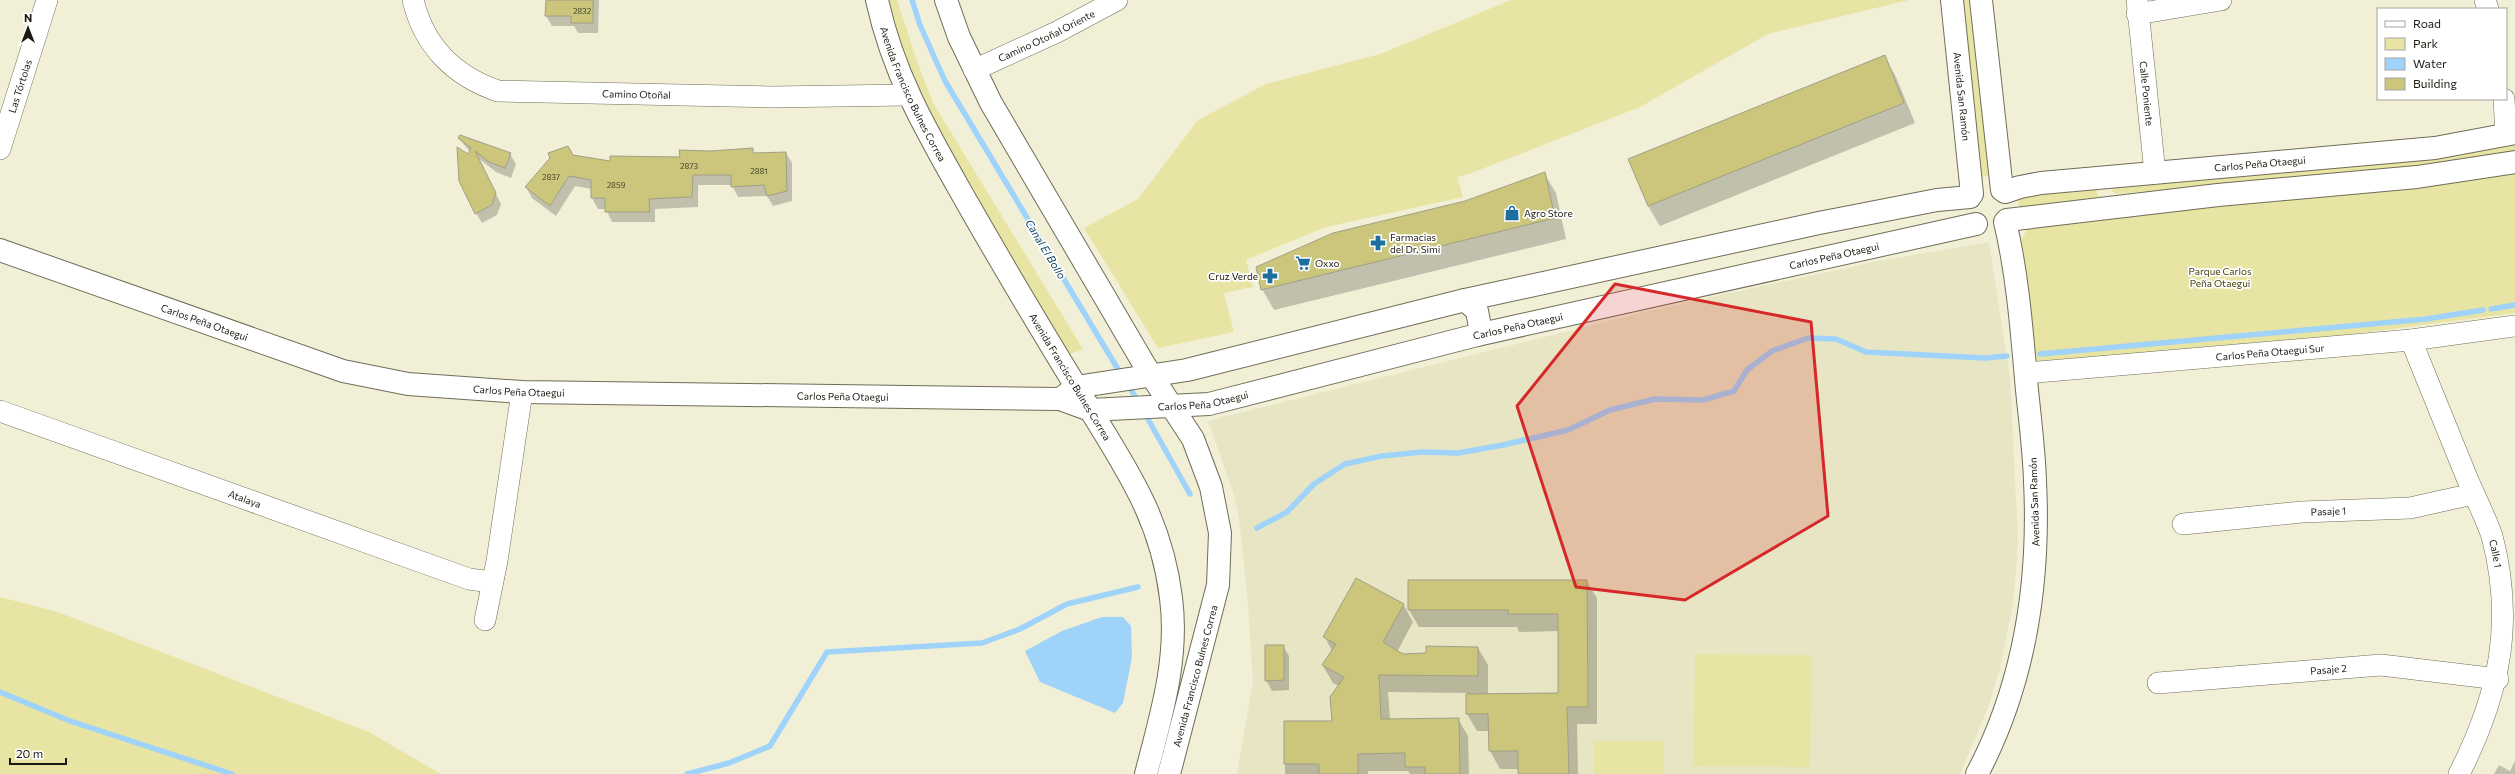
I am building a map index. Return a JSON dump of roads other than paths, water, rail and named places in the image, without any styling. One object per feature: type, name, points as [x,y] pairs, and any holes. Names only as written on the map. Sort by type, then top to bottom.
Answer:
[{"type":"street","name":"Las Tórtolas","points":[[0,149],[47,0]]},
{"type":"street","name":"Camino Otoñal","points":[[413,0],[423,30],[444,60],[469,79],[498,91],[772,97],[907,95]]},
{"type":"street","name":"Avenida Francisco Bulnes Correa","points":[[877,0],[907,95],[1001,261],[1068,393]]},
{"type":"street","name":"Avenida Francisco Bulnes Correa","points":[[946,0],[974,70],[1146,378],[1163,406],[1193,439],[1212,487],[1218,517],[1220,556],[1218,585],[1169,774]]},
{"type":"street","name":"Camino Otoñal Oriente","points":[[974,70],[1057,32],[1117,0]]},
{"type":"street","name":"Avenida San Ramón","points":[[1952,0],[1971,195]]},
{"type":"street","points":[[1981,0],[2004,191],[2011,208],[2006,221]]},
{"type":"street","name":"Calle Poniente","points":[[2155,173],[2137,7],[2222,0]]},
{"type":"street","points":[[2504,100],[2511,134]]},
{"type":"street","name":"Carlos Peña Otaegui","points":[[2004,191],[2040,183],[2434,148],[2511,134]]},
{"type":"street","points":[[2004,191],[1986,186],[1971,195],[1968,210],[1976,224],[1991,229],[2006,221],[2118,206],[2417,177],[2515,162]]},
{"type":"street","points":[[2111,177],[2105,183],[2104,193],[2108,201],[2118,206]]},
{"type":"street","name":"Carlos Peña Otaegui","points":[[0,250],[343,371],[408,384],[522,392],[1068,393],[1098,385],[1146,378],[1465,300],[1819,222],[1971,195]]},
{"type":"street","name":"Avenida San Ramón","points":[[1977,774],[1998,730],[2013,689],[2031,611],[2037,524],[2035,479],[2026,373],[2013,252],[2006,221]]},
{"type":"street","name":"Carlos Peña Otaegui","points":[[1068,393],[1099,409],[1209,404],[1515,326],[1976,224]]},
{"type":"street","points":[[1505,292],[1500,301],[1500,312],[1506,321],[1515,326]]},
{"type":"street","points":[[1465,300],[1472,304],[1479,315],[1480,327],[1477,335]]},
{"type":"street","name":"Carlos Peña Otaegui Sur","points":[[2026,373],[2412,340],[2515,326]]},
{"type":"street","name":"Calle 1","points":[[2412,340],[2473,494],[2492,536],[2503,582],[2505,631],[2498,679],[2477,737],[2458,774]]},
{"type":"street","points":[[485,620],[491,582],[497,561],[522,392]]},
{"type":"street","name":"Avenida Francisco Bulnes Correa","points":[[1099,409],[1149,511],[1160,540],[1170,591],[1173,626],[1170,680],[1146,774]]},
{"type":"street","name":"Atalaya","points":[[0,411],[469,579],[491,582]]},
{"type":"street","name":"Pasaje 1","points":[[2183,524],[2302,512],[2410,508],[2473,494]]},
{"type":"street","name":"Pasaje 2","points":[[2158,683],[2381,666],[2498,679]]},
{"type":"water","points":[[1102,617],[1123,617],[1131,626],[1132,657],[1123,703],[1115,713],[1040,682],[1025,651],[1062,631]]},
{"type":"waterway","name":"Canal El Bollo","points":[[912,0],[920,25],[945,81],[1122,376]]},
{"type":"waterway","points":[[2491,309],[2515,305]]},
{"type":"waterway","points":[[2040,354],[2426,319],[2483,310]]},
{"type":"waterway","points":[[1257,528],[1287,512],[1314,484],[1345,464],[1382,456],[1422,452],[1458,453],[1503,445],[1568,430],[1610,410],[1655,399],[1703,400],[1734,391],[1747,370],[1772,351],[1808,338],[1836,339],[1866,352],[1985,358],[2007,356]]},
{"type":"waterway","name":"Canal El Bollo","points":[[1127,383],[1139,403]]},
{"type":"waterway","name":"Canal El Bollo","points":[[1144,412],[1190,494]]},
{"type":"waterway","points":[[687,774],[729,763],[770,746],[827,652],[982,643],[1020,629],[1067,604],[1138,587]]},
{"type":"waterway","points":[[0,692],[70,721],[232,774]]},
{"type":"place","name":"Agro Store","points":[[1512,213]]},
{"type":"place","name":"Farmacias del Dr. Simi","points":[[1378,243]]},
{"type":"place","name":"Oxxo","points":[[1303,263]]},
{"type":"place","name":"Cruz Verde","points":[[1270,276]]},
{"type":"park label","name":"Parque Carlos Peña Otaegui","points":[[2220,276]]}]
